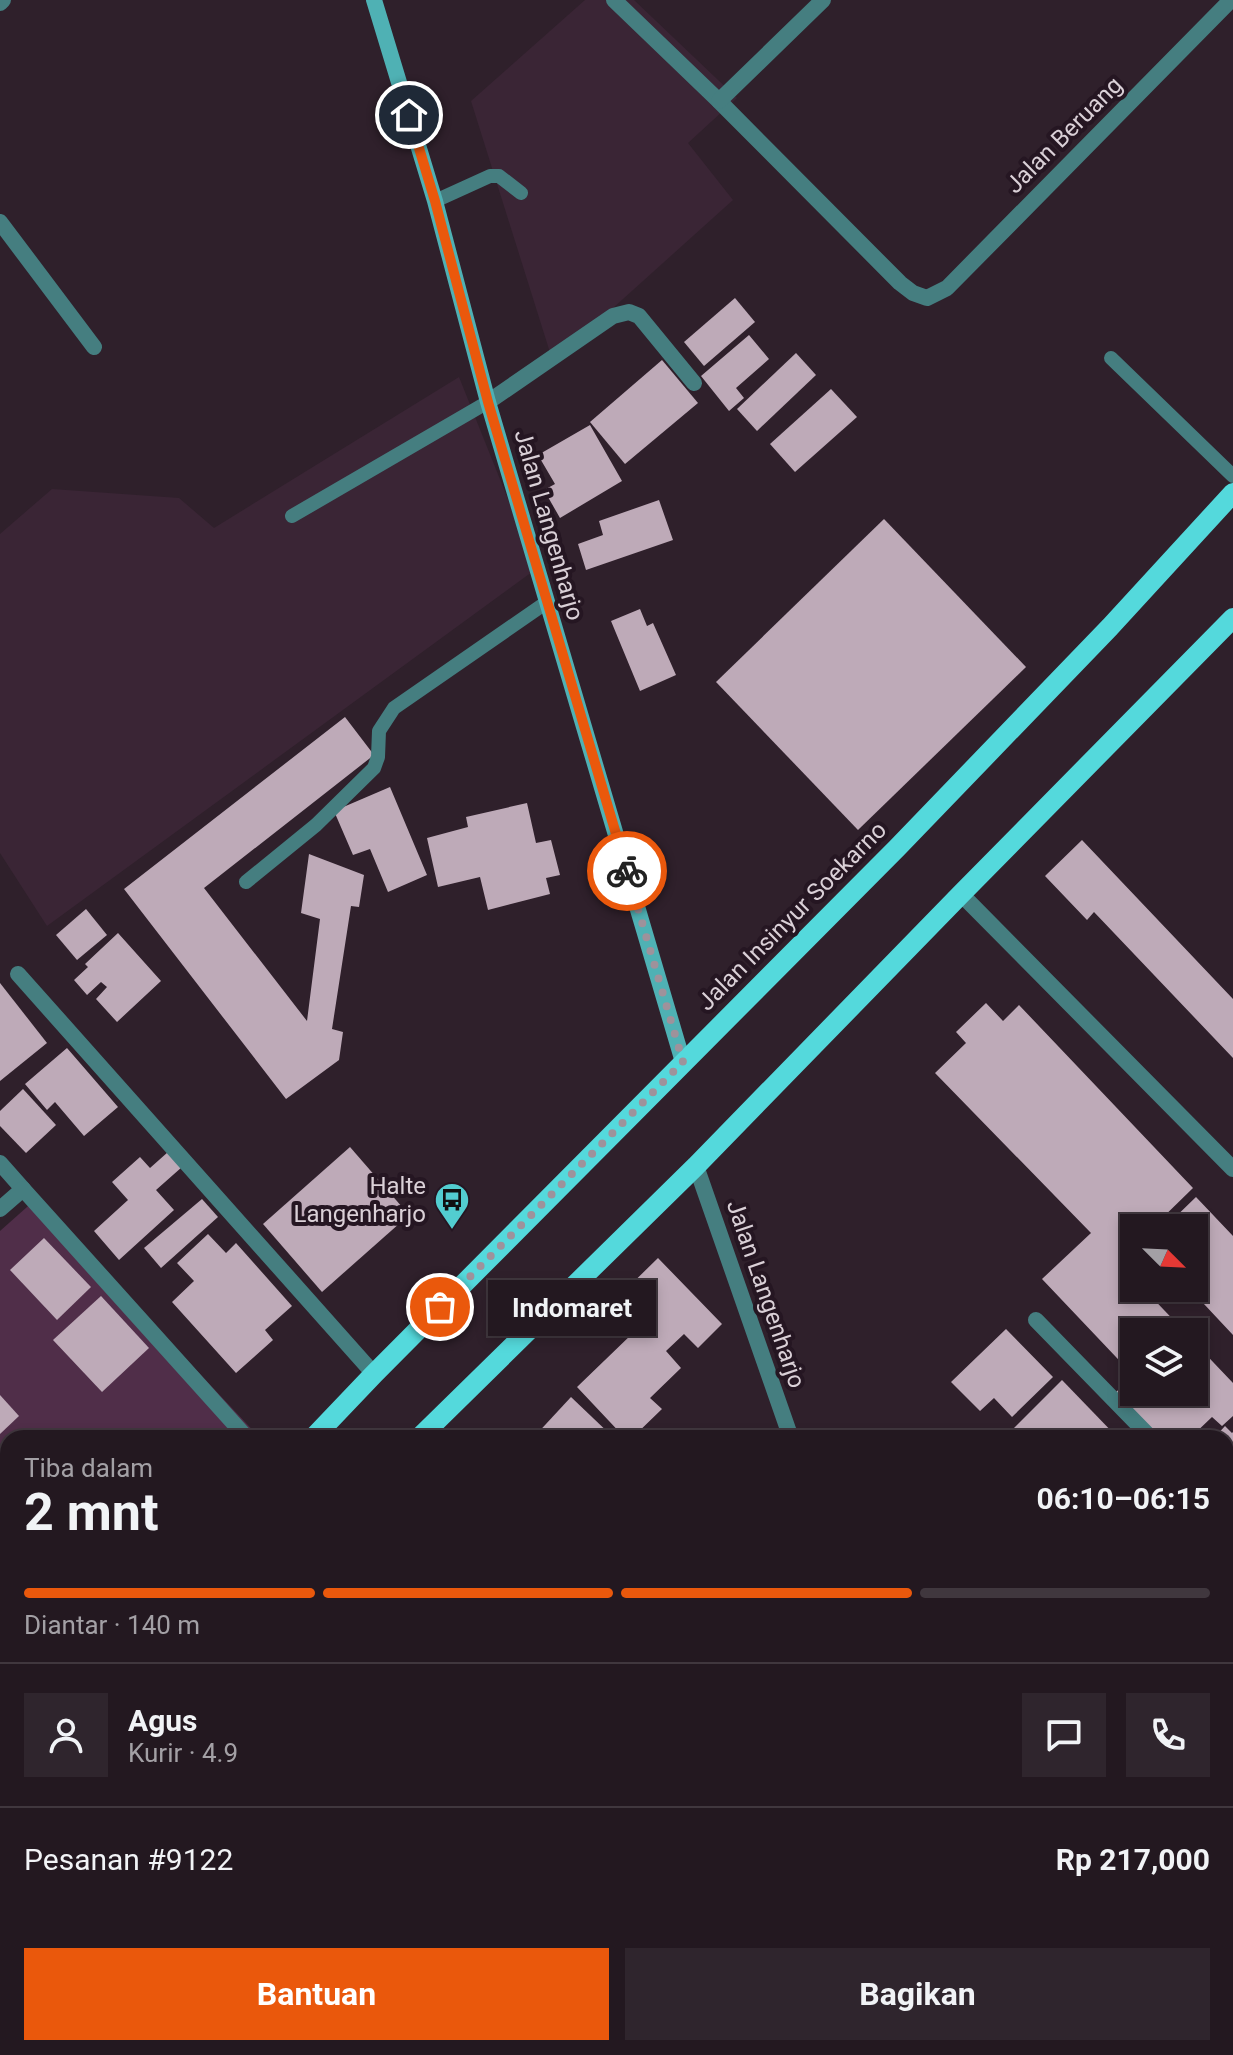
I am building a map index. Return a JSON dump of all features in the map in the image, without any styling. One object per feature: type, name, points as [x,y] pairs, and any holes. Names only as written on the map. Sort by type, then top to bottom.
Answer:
[{"type":"main road","name":"Jalan Langenharjo","points":[[374,0],[435,201],[488,402],[683,1062]]},
{"type":"main road","name":"Jalan Insinyur Soekarno","points":[[321,1430],[897,848],[1110,627],[1233,493]]},
{"type":"main road","points":[[427,1430],[696,1166],[1233,618]]},
{"type":"street","points":[[614,0],[719,101],[823,0]]},
{"type":"street","name":"Jalan Beruang","points":[[719,101],[900,283],[913,293],[927,298],[947,288],[1231,0]]},
{"type":"street","points":[[0,222],[94,347]]},
{"type":"street","points":[[488,402],[613,316],[629,312],[639,316],[694,383]]},
{"type":"street","points":[[961,894],[1233,1169]]},
{"type":"street","points":[[18,974],[374,1374]]},
{"type":"street","points":[[0,1163],[240,1430]]},
{"type":"street","name":"Jalan Langenharjo","points":[[696,1166],[788,1430]]},
{"type":"street","points":[[0,1209],[23,1189]]},
{"type":"street","points":[[1036,1320],[1143,1430]]},
{"type":"lane","points":[[435,201],[490,176],[499,176],[521,193]]},
{"type":"lane","points":[[1111,358],[1233,476]]},
{"type":"lane","points":[[292,516],[488,402]]},
{"type":"lane","points":[[246,882],[316,825],[374,768],[378,757],[379,731],[394,708],[547,602]]},
{"type":"shaded area","points":[[585,0],[634,0],[737,98],[688,143],[733,200],[553,362],[471,101]]},
{"type":"shaded area","points":[[459,377],[536,569],[47,926],[0,853],[0,534],[52,489],[179,498],[214,528]]},
{"type":"shaded area","points":[[36,1199],[253,1430],[0,1430],[0,1231]]},
{"type":"building","points":[[735,298],[755,322],[704,366],[684,342]]},
{"type":"building","points":[[749,335],[769,359],[736,388],[744,398],[729,411],[701,376]]},
{"type":"building","points":[[796,353],[816,375],[757,431],[737,409]]},
{"type":"building","points":[[662,360],[698,403],[625,464],[590,422]]},
{"type":"building","points":[[831,389],[857,417],[795,472],[770,444]]},
{"type":"building","points":[[590,425],[622,481],[560,518],[544,490],[555,484],[538,455]]},
{"type":"building","points":[[659,500],[673,540],[586,570],[578,544],[603,535],[599,521]]},
{"type":"building","points":[[884,519],[1026,667],[858,830],[716,682]]},
{"type":"building","points":[[640,609],[647,626],[653,623],[676,675],[640,691],[611,621]]},
{"type":"building","points":[[345,717],[374,755],[204,888],[307,1021],[320,919],[301,913],[309,854],[364,875],[359,907],[351,906],[332,1029],[343,1032],[339,1060],[286,1099],[124,889]]},
{"type":"building","points":[[390,787],[427,875],[388,892],[370,849],[353,855],[334,811]]},
{"type":"building","points":[[527,803],[536,843],[551,840],[560,875],[546,878],[550,894],[488,910],[480,877],[438,887],[427,838],[468,827],[466,817]]},
{"type":"building","points":[[1082,840],[1233,999],[1233,1058],[1094,912],[1087,920],[1045,876]]},
{"type":"building","points":[[86,909],[107,935],[77,960],[56,935]]},
{"type":"building","points":[[118,933],[161,981],[117,1022],[96,999],[107,987],[101,982],[87,995],[74,980],[88,967],[85,964]]},
{"type":"building","points":[[0,983],[47,1043],[0,1081]]},
{"type":"building","points":[[986,1003],[1003,1021],[1019,1005],[1193,1188],[1166,1214],[1120,1214],[1120,1302],[1156,1302],[1172,1318],[1120,1318],[1120,1361],[1042,1279],[1091,1233],[935,1073],[966,1043],[956,1032]]},
{"type":"building","points":[[67,1048],[118,1107],[84,1136],[55,1102],[47,1110],[25,1084]]},
{"type":"building","points":[[23,1089],[56,1125],[26,1153],[0,1126],[0,1111]]},
{"type":"building","points":[[350,1147],[409,1215],[322,1292],[263,1224]]},
{"type":"building","points":[[168,1152],[182,1167],[156,1190],[174,1210],[119,1260],[94,1231],[128,1200],[112,1182],[140,1157],[150,1168]]},
{"type":"building","points":[[1196,1197],[1233,1236],[1233,1335],[1202,1302],[1208,1302],[1208,1214],[1178,1214]]},
{"type":"building","points":[[202,1199],[218,1217],[161,1268],[144,1248]]},
{"type":"building","points":[[208,1234],[226,1253],[236,1243],[292,1306],[265,1330],[273,1340],[236,1373],[172,1302],[194,1281],[177,1263]]},
{"type":"building","points":[[44,1238],[91,1287],[57,1320],[10,1270]]},
{"type":"building","points":[[658,1258],[722,1324],[698,1348],[684,1334],[666,1351],[681,1368],[650,1398],[662,1409],[640,1430],[617,1430],[577,1387],[633,1333],[608,1307]]},
{"type":"building","points":[[101,1296],[149,1348],[102,1392],[53,1340]]},
{"type":"building","points":[[1006,1329],[1053,1377],[1012,1417],[994,1398],[980,1411],[951,1382]]},
{"type":"building","points":[[1208,1357],[1233,1383],[1233,1416],[1222,1426],[1212,1417],[1198,1430],[1152,1430],[1129,1406],[1208,1406]]},
{"type":"building","points":[[1062,1380],[1110,1430],[1012,1430]]},
{"type":"building","points":[[0,1395],[19,1416],[4,1430],[0,1430]]},
{"type":"building","points":[[571,1397],[606,1430],[540,1430]]},
{"type":"way so far","points":[[440,1307],[683,1062],[627,871]]},
{"type":"place","name":"Halte Langenharjo","points":[[452,1231]]},
{"type":"place","name":"Indomaret","points":[[440,1307]]},
{"type":"route","points":[[409,115],[488,402],[627,871]]}]
